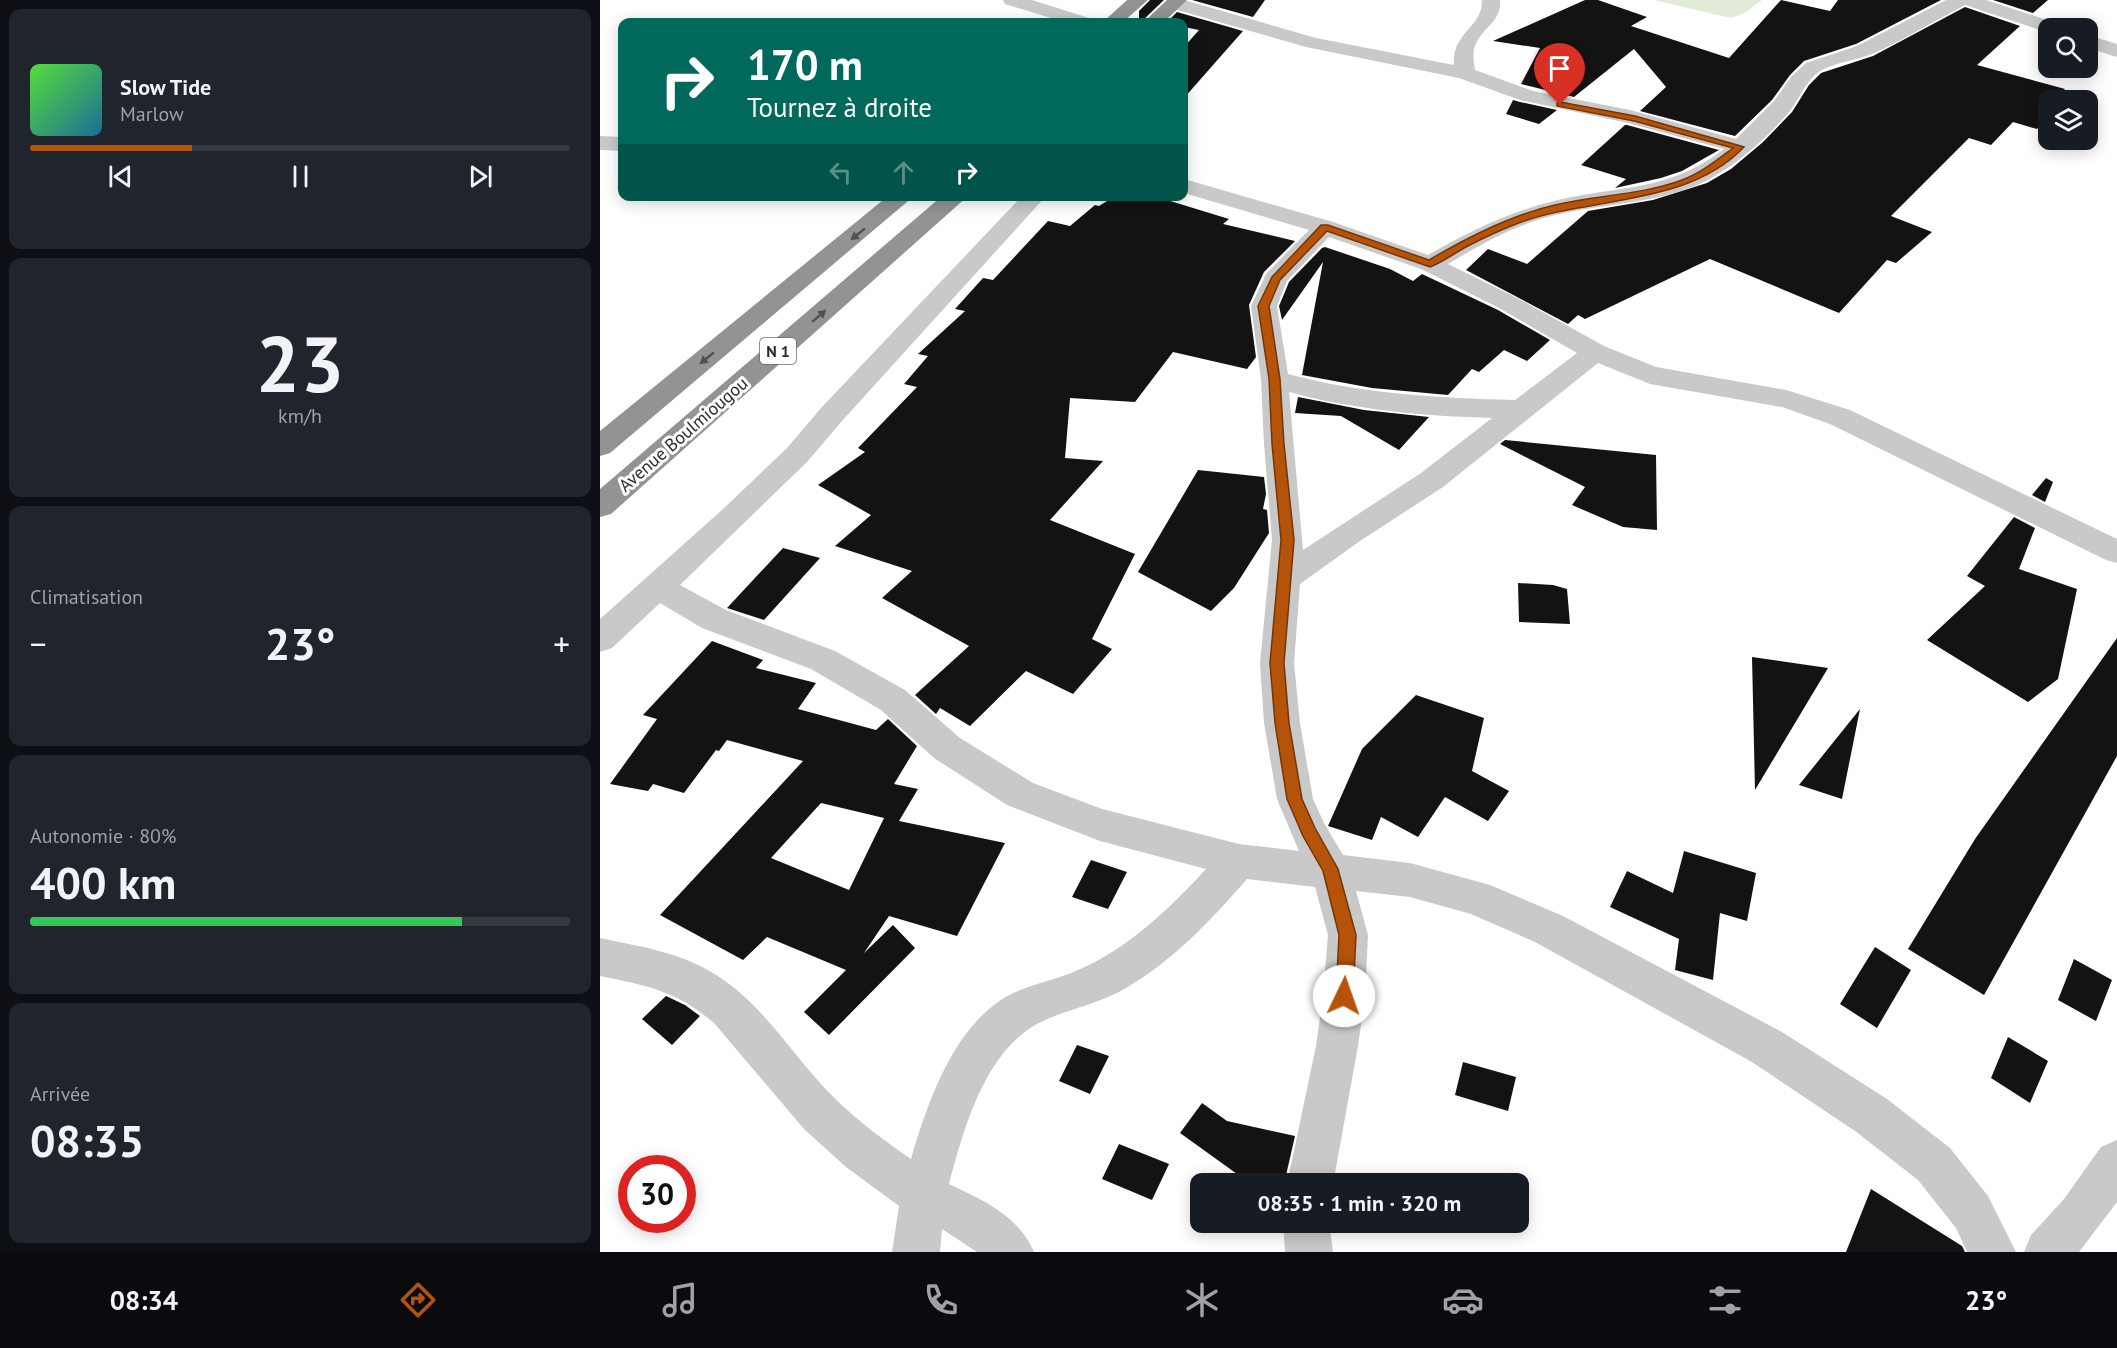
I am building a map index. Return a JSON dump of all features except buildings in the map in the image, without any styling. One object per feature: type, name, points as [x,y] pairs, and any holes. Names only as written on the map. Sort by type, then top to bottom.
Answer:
[{"type":"highway","points":[[1117,18],[1139,0]]},
{"type":"highway","points":[[1158,18],[1176,2]]},
{"type":"highway","name":"N 1","points":[[600,446],[897,201]]},
{"type":"highway","name":"Avenue Boulmiougou","points":[[600,506],[951,201]]},
{"type":"street","points":[[1012,0],[1069,18]]},
{"type":"street","points":[[1465,73],[1463,56],[1466,44],[1490,17],[1491,0]]},
{"type":"street","points":[[1430,264],[1467,242],[1512,222],[1556,207],[1661,189],[1686,181],[1712,168],[1740,147],[1784,104],[1802,77],[1813,67],[1861,51],[1961,0]]},
{"type":"street","points":[[1967,0],[2038,23]]},
{"type":"street","points":[[1176,2],[1313,43],[1465,73],[1493,85],[1560,105],[1635,119],[1740,147]]},
{"type":"street","points":[[2098,44],[2117,51]]},
{"type":"street","points":[[600,143],[618,144]]},
{"type":"street","points":[[1188,187],[1325,227],[1430,264],[1508,303],[1595,352],[1650,375],[1786,399],[1840,417],[2117,552]]},
{"type":"street","points":[[600,639],[733,518],[797,455],[1030,201]]},
{"type":"street","points":[[1312,1173],[1337,1046],[1344,996],[1348,935],[1330,869],[1308,831],[1294,799],[1286,752],[1277,663],[1288,540],[1278,444],[1275,379],[1264,306],[1275,279],[1325,227]]},
{"type":"street","points":[[1286,578],[1349,533],[1432,480],[1595,352]]},
{"type":"street","points":[[1275,379],[1307,389],[1347,396],[1437,406],[1521,409]]},
{"type":"street","points":[[658,587],[714,619],[823,660],[893,700],[947,748],[1020,794],[1100,825],[1239,861],[1330,869],[1410,880],[1476,898],[1549,929],[1767,1047],[1871,1115],[1934,1164],[1972,1212],[1992,1252]]},
{"type":"street","points":[[916,1252],[922,1196],[934,1158],[965,1074],[984,1045],[1013,1016],[1047,999],[1086,987],[1126,967],[1178,927],[1239,861]]},
{"type":"street","points":[[600,957],[652,968],[696,985],[736,1016],[770,1053],[806,1100],[850,1142],[922,1196],[968,1217],[1002,1242],[1010,1252]]},
{"type":"street","points":[[2048,1252],[2079,1215],[2117,1163]]},
{"type":"street","points":[[1307,1233],[1309,1252]]},
{"type":"green space","points":[[1654,0],[1762,0],[1745,13],[1731,18]]},
{"type":"route","points":[[1344,996],[1348,935],[1330,869],[1308,831],[1294,799],[1282,723],[1277,663],[1288,540],[1278,444],[1275,379],[1264,306],[1275,279],[1325,227],[1430,264],[1467,242],[1512,222],[1556,207],[1661,189],[1686,181],[1712,168],[1740,147],[1635,119],[1592,109],[1560,105]]}]
